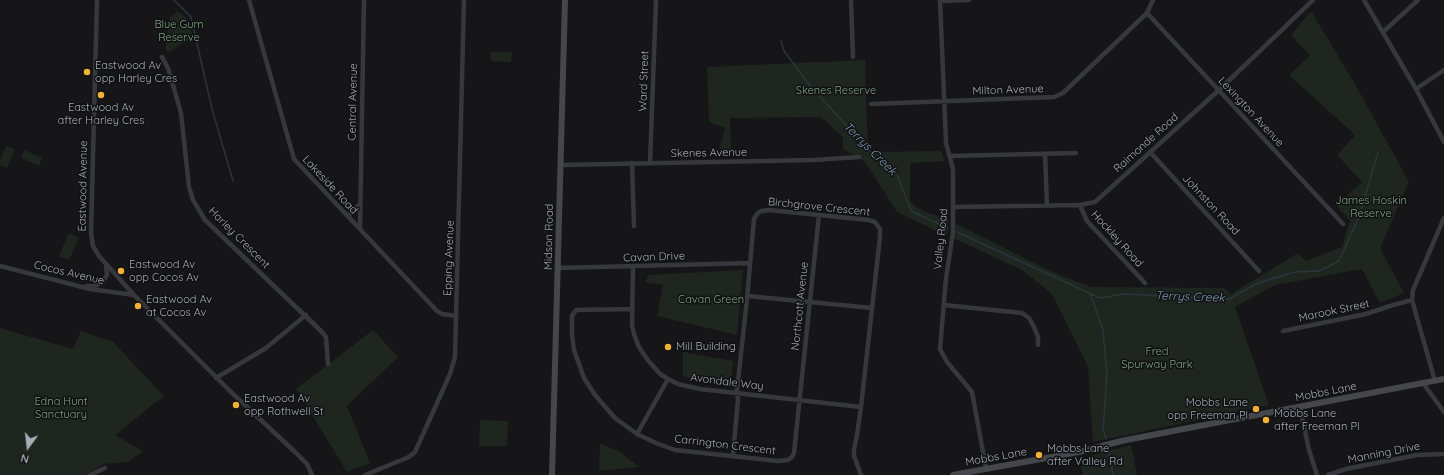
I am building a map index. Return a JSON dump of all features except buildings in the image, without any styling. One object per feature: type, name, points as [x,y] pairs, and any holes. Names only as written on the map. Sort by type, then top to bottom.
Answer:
[{"type":"street","name":"Eastwood Avenue","points":[[97,0],[91,233],[93,246],[104,262],[134,295],[216,378],[295,452],[306,464],[312,475]]},
{"type":"street","name":"Lakeside Road","points":[[249,0],[294,159],[437,311],[442,314],[456,316]]},
{"type":"street","name":"Central Avenue","points":[[360,229],[364,0]]},
{"type":"street","name":"Epping Avenue","points":[[365,475],[409,457],[415,452],[453,366],[456,316],[464,0]]},
{"type":"street","name":"Midson Road","points":[[552,475],[565,0]]},
{"type":"street","name":"Ward Street","points":[[650,163],[656,0]]},
{"type":"street","points":[[851,0],[853,57]]},
{"type":"street","points":[[940,1],[969,0]]},
{"type":"street","name":"Milton Avenue","points":[[872,104],[1054,97],[1063,93],[1147,13],[1153,0]]},
{"type":"street","name":"Raimonde Road","points":[[953,207],[1080,205],[1095,202],[1219,90],[1313,0]]},
{"type":"street","points":[[1364,0],[1444,142]]},
{"type":"street","points":[[1383,32],[1418,0]]},
{"type":"street","name":"Valley Road","points":[[940,1],[946,143],[953,169],[952,232],[946,278],[940,349],[947,362],[972,392],[986,468]]},
{"type":"street","name":"Lexington Avenue","points":[[1147,13],[1342,224]]},
{"type":"street","name":"Harley Crescent","points":[[162,57],[168,68],[181,113],[189,187],[190,193],[196,205],[205,220],[306,315],[326,337],[328,364]]},
{"type":"street","points":[[1416,90],[1444,70]]},
{"type":"street","name":"Johnston Road","points":[[1150,152],[1259,271]]},
{"type":"street","points":[[950,156],[1076,153]]},
{"type":"street","points":[[1045,154],[1047,205]]},
{"type":"street","name":"Skenes Avenue","points":[[560,165],[814,160],[859,157]]},
{"type":"street","points":[[632,163],[634,226]]},
{"type":"street","points":[[348,216],[360,204]]},
{"type":"street","name":"Hockley Road","points":[[1080,205],[1087,222],[1145,283]]},
{"type":"street","name":"Birchgrove Crescent","points":[[733,455],[738,399],[737,393],[748,296],[754,219],[761,211],[777,210],[869,220],[875,222],[880,228],[880,236],[861,407],[854,449],[854,456],[861,475]]},
{"type":"street","name":"Northcott Avenue","points":[[799,399],[818,215]]},
{"type":"street","points":[[1435,381],[1412,300],[1413,290],[1444,219]]},
{"type":"street","points":[[76,286],[94,286],[102,283],[108,270],[104,262]]},
{"type":"street","name":"Cavan Drive","points":[[558,268],[750,263]]},
{"type":"street","name":"Cocos Avenue","points":[[0,266],[76,286],[134,295]]},
{"type":"street","name":"Avondale Way","points":[[633,266],[632,325],[639,347],[653,367],[668,380],[694,388],[861,407]]},
{"type":"street","points":[[748,296],[872,308]]},
{"type":"street","name":"Marook Street","points":[[1282,331],[1366,314],[1412,300]]},
{"type":"street","points":[[944,305],[1022,313],[1029,318],[1033,325],[1038,337],[1038,345]]},
{"type":"street","name":"Carrington Crescent","points":[[632,309],[576,310],[572,316],[572,335],[574,350],[584,378],[595,395],[615,418],[638,434],[675,450],[778,461],[788,460],[792,458],[794,453],[799,399]]},
{"type":"street","points":[[216,378],[266,348],[306,315]]},
{"type":"street","name":"Mobbs Lane","points":[[952,475],[1079,452],[1121,441],[1444,379]]},
{"type":"street","points":[[638,434],[668,380]]},
{"type":"street","points":[[1423,383],[1444,412]]},
{"type":"street","points":[[1300,407],[1309,450],[1317,475]]},
{"type":"street","name":"Manning Drive","points":[[1328,475],[1346,469],[1417,455],[1444,454]]},
{"type":"street","points":[[90,475],[105,468]]},
{"type":"green space","name":"Blue Gum Reserve","points":[[178,11],[189,20],[193,38],[170,52],[165,49],[170,17]]},
{"type":"green space","name":"Fred Spurway Park","points":[[1311,11],[1355,84],[1409,182],[1380,248],[1404,293],[1380,303],[1362,269],[1275,285],[1235,307],[1269,405],[1093,442],[1088,367],[1054,298],[1050,292],[1022,270],[955,239],[956,224],[1050,271],[1091,287],[1224,288],[1231,294],[1298,253],[1306,261],[1342,247],[1350,221],[1336,205],[1362,182],[1337,155],[1355,135],[1289,75],[1310,56],[1291,35]]},
{"type":"green space","points":[[491,52],[512,52],[511,62],[491,61]]},
{"type":"green space","name":"Skenes Reserve","points":[[865,60],[868,152],[941,151],[945,161],[910,163],[910,201],[917,208],[949,220],[947,236],[897,212],[865,162],[843,149],[843,137],[821,117],[730,118],[731,157],[718,156],[725,128],[709,122],[707,67]]},
{"type":"green space","points":[[6,146],[15,149],[7,168],[0,165],[0,160]]},
{"type":"green space","points":[[24,150],[42,158],[39,166],[21,158]]},
{"type":"green space","points":[[69,233],[79,238],[69,260],[59,256]]},
{"type":"green space","name":"Cavan Green","points":[[743,270],[737,335],[657,316],[663,285],[645,282],[649,275]]},
{"type":"green space","name":"Edna Hunt Sanctuary","points":[[0,328],[73,349],[81,331],[113,342],[164,396],[115,435],[143,451],[128,462],[103,464],[86,475],[0,475]]},
{"type":"green space","points":[[373,330],[398,357],[347,406],[370,463],[347,472],[296,389]]},
{"type":"green space","points":[[683,352],[733,361],[731,382],[729,384],[694,380],[683,376]]},
{"type":"green space","points":[[480,420],[508,421],[507,446],[479,446]]},
{"type":"green space","points":[[600,443],[620,452],[639,467],[599,471]]},
{"type":"green space","points":[[1131,445],[1137,475],[1083,475],[1081,466],[1091,464],[1089,456]]},
{"type":"waterway","points":[[174,0],[191,17],[212,109],[233,181]]},
{"type":"waterway","name":"Terrys Creek","points":[[781,41],[784,51],[811,87],[877,159],[896,172],[911,211],[948,228]]},
{"type":"waterway","name":"Terrys Creek","points":[[957,232],[1100,298],[1124,294],[1229,299],[1258,283],[1295,272],[1319,271],[1339,261],[1359,217],[1378,152]]},
{"type":"waterway","points":[[1090,293],[1103,330],[1107,374],[1103,428],[1106,439]]},
{"type":"waterway","points":[[1109,452],[1113,475]]},
{"type":"place","name":"Eastwood Av opp Harley Cres","points":[[87,72]]},
{"type":"place","name":"Eastwood Av after Harley Cres","points":[[101,95]]},
{"type":"place","name":"Eastwood Av opp Cocos Av","points":[[121,271]]},
{"type":"place","name":"Eastwood Av at Cocos Av","points":[[138,306]]},
{"type":"place","name":"Mill Building","points":[[668,347]]},
{"type":"place","name":"Eastwood Av opp Rothwell St","points":[[236,405]]},
{"type":"place","name":"Mobbs Lane opp Freeman Pl","points":[[1256,409]]},
{"type":"place","name":"Mobbs Lane after Freeman Pl","points":[[1266,420]]},
{"type":"place","name":"Mobbs Lane after Valley Rd","points":[[1039,455]]},
{"type":"park label","name":"James Hoskin Reserve","points":[[1371,207]]}]
